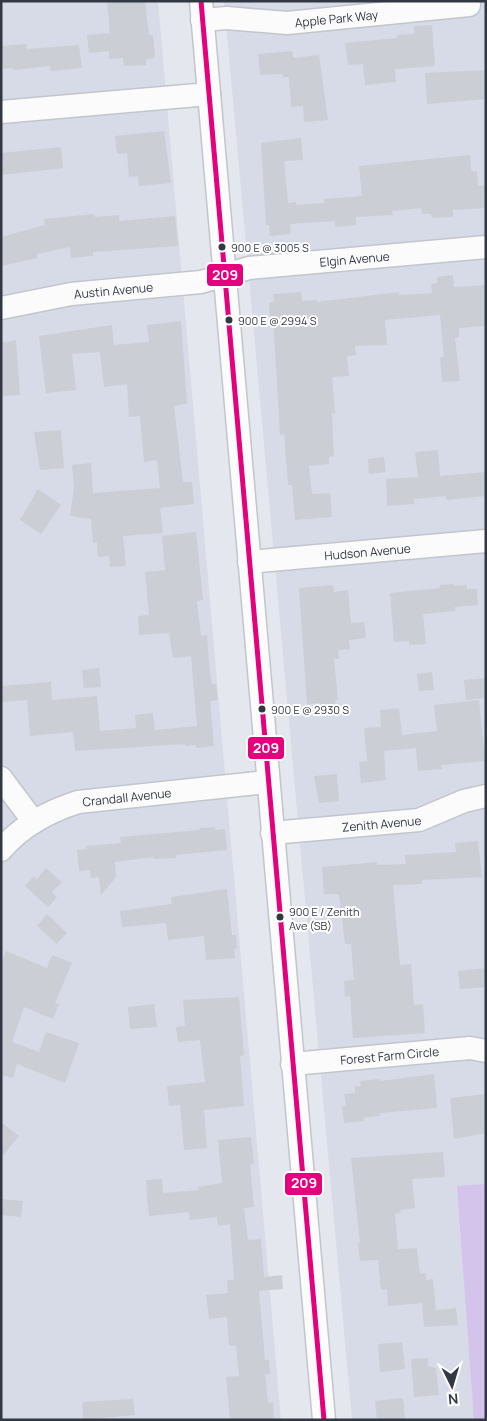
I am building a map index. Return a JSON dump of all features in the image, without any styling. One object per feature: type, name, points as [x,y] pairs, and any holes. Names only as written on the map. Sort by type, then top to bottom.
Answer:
[{"type":"street","name":"Apple Park Way","points":[[202,11],[227,18],[287,23],[469,5]]},
{"type":"street","points":[[202,11],[267,782],[324,1420]]},
{"type":"street","points":[[1,112],[209,94]]},
{"type":"street","name":"Elgin Avenue","points":[[224,275],[248,268],[486,247]]},
{"type":"street","name":"Austin Avenue","points":[[1,308],[71,294],[201,282],[224,275]]},
{"type":"street","name":"Hudson Avenue","points":[[249,562],[486,541]]},
{"type":"street","points":[[1,778],[34,822]]},
{"type":"street","name":"Crandall Avenue","points":[[1,850],[34,822],[67,806],[90,799],[267,782]]},
{"type":"street","name":"Zenith Avenue","points":[[272,833],[419,820],[464,802],[486,796]]},
{"type":"street","name":"Forest Farm Circle","points":[[292,1064],[470,1048],[486,1051]]},
{"type":"shaded area","points":[[1,1],[158,1],[281,1420],[1,1420]]},
{"type":"shaded area","points":[[224,1],[486,1],[486,1420],[352,1420]]},
{"type":"shaded area","points":[[486,1184],[486,1420],[474,1420],[457,1186]]},
{"type":"building","points":[[107,1],[145,1],[149,35],[153,35],[155,58],[146,59],[146,65],[124,66],[123,58],[109,59],[109,51],[89,53],[87,35],[110,33]]},
{"type":"building","points":[[432,25],[435,66],[395,69],[396,82],[365,85],[363,64],[348,65],[345,43],[397,38],[397,35],[414,34],[414,26]]},
{"type":"building","points":[[26,44],[27,49],[79,45],[82,68],[51,71],[50,66],[13,70],[13,68],[3,69],[1,46]]},
{"type":"building","points":[[292,51],[293,58],[319,55],[328,120],[304,122],[303,106],[291,107],[289,77],[283,77],[282,74],[260,75],[258,54]]},
{"type":"building","points":[[486,70],[486,99],[427,104],[425,73]]},
{"type":"building","points":[[164,131],[171,183],[139,186],[138,176],[129,177],[127,153],[117,154],[115,136]]},
{"type":"building","points":[[301,138],[303,160],[284,161],[288,203],[296,202],[296,205],[324,203],[324,199],[362,196],[359,166],[470,155],[471,171],[477,171],[478,186],[486,185],[486,208],[453,210],[453,217],[432,218],[431,214],[422,214],[421,208],[392,211],[393,215],[356,217],[356,225],[335,227],[335,221],[290,224],[291,234],[270,236],[269,225],[266,225],[261,143]]},
{"type":"building","points":[[61,147],[63,168],[1,175],[1,153]]},
{"type":"building","points":[[94,214],[95,217],[119,215],[119,221],[175,216],[178,246],[93,252],[93,256],[71,258],[70,247],[37,254],[37,258],[1,266],[1,237],[45,225],[44,219]]},
{"type":"building","points":[[453,275],[454,287],[486,285],[486,326],[459,328],[459,337],[455,338],[460,381],[442,382],[440,357],[444,357],[440,315],[385,320],[387,345],[355,346],[356,355],[347,356],[349,376],[332,377],[335,413],[332,413],[334,456],[329,457],[329,464],[309,466],[312,494],[330,493],[332,517],[295,520],[292,485],[288,485],[284,434],[280,435],[273,316],[270,316],[269,303],[274,302],[273,294],[301,292],[302,301],[317,300],[317,302],[399,292],[399,295],[432,293],[431,284],[437,283],[437,277]]},
{"type":"building","points":[[181,321],[187,404],[174,406],[183,482],[192,482],[194,504],[160,508],[163,533],[123,536],[126,566],[110,567],[109,556],[98,557],[97,542],[93,543],[91,519],[70,516],[74,488],[72,465],[91,463],[93,493],[160,488],[157,460],[144,462],[140,416],[129,417],[127,384],[104,387],[100,352],[72,354],[76,390],[46,393],[39,336],[112,325],[114,345],[149,342],[147,325]]},
{"type":"building","points":[[16,340],[20,395],[1,396],[1,343]]},
{"type":"building","points":[[61,430],[64,468],[40,470],[34,432]]},
{"type":"building","points":[[438,450],[440,476],[486,472],[486,496],[446,500],[446,496],[414,499],[414,504],[387,506],[386,479],[418,477],[415,452]]},
{"type":"building","points":[[384,457],[386,472],[369,474],[368,459]]},
{"type":"building","points":[[38,489],[61,505],[41,534],[20,520]]},
{"type":"building","points":[[196,532],[203,600],[197,601],[201,636],[207,635],[210,674],[212,684],[216,684],[218,700],[210,701],[214,746],[196,748],[196,745],[185,746],[185,744],[75,751],[73,732],[30,736],[27,700],[1,702],[1,686],[51,682],[52,700],[97,696],[100,731],[136,728],[135,715],[153,713],[155,730],[197,726],[191,656],[173,658],[169,633],[139,635],[138,616],[149,615],[145,572],[165,570],[162,536]]},
{"type":"building","points":[[454,584],[454,586],[467,585],[467,589],[477,589],[478,605],[455,607],[455,611],[423,614],[426,644],[409,645],[409,641],[394,642],[390,593],[440,588],[440,585]]},
{"type":"building","points":[[333,585],[334,592],[348,590],[351,623],[364,622],[366,638],[349,640],[350,649],[338,650],[339,659],[334,659],[338,700],[335,700],[336,709],[321,710],[320,703],[307,704],[299,588]]},
{"type":"building","points":[[99,668],[101,687],[84,688],[82,670]]},
{"type":"building","points":[[432,672],[434,690],[419,691],[417,674]]},
{"type":"building","points":[[486,678],[486,698],[466,700],[464,680]]},
{"type":"building","points":[[479,700],[485,761],[441,765],[442,769],[418,771],[416,748],[384,751],[386,780],[361,783],[359,762],[367,761],[364,728],[381,727],[380,710],[399,708],[402,735],[437,731],[434,705]]},
{"type":"building","points":[[337,774],[339,801],[319,803],[314,776]]},
{"type":"building","points":[[215,827],[215,830],[225,829],[227,850],[176,855],[176,858],[153,859],[153,857],[115,862],[116,877],[101,895],[99,877],[91,878],[90,870],[79,871],[77,850],[87,849],[86,846],[121,843],[120,837]]},
{"type":"building","points":[[478,841],[482,877],[422,880],[422,884],[393,885],[400,965],[411,964],[414,1005],[423,1004],[425,1033],[353,1038],[350,996],[345,997],[344,981],[354,980],[351,944],[345,944],[339,894],[324,894],[322,867],[377,862],[377,865],[406,864],[405,855],[456,852],[455,843]]},
{"type":"building","points":[[46,868],[62,882],[52,892],[57,897],[48,907],[25,886],[34,876],[37,879]]},
{"type":"building","points":[[227,889],[232,935],[236,935],[237,948],[234,949],[235,958],[206,960],[204,936],[168,940],[166,923],[122,927],[120,911],[172,904],[171,897]]},
{"type":"building","points":[[47,914],[67,933],[57,944],[37,926]]},
{"type":"building","points":[[6,951],[47,968],[52,955],[72,963],[55,1003],[59,1004],[53,1019],[24,1007],[12,1042],[39,1052],[46,1032],[79,1043],[65,1083],[17,1064],[13,1078],[1,1075],[1,964]]},
{"type":"building","points":[[486,968],[486,987],[460,989],[458,971]]},
{"type":"building","points":[[239,997],[244,1055],[240,1056],[244,1106],[204,1110],[207,1148],[184,1150],[180,1105],[169,1106],[167,1086],[205,1082],[200,1040],[178,1042],[176,1027],[185,1026],[183,1000]]},
{"type":"building","points":[[154,1004],[157,1027],[130,1029],[128,1007]]},
{"type":"building","points":[[434,1074],[437,1108],[380,1113],[380,1116],[363,1118],[364,1121],[344,1123],[342,1106],[346,1106],[344,1094],[355,1093],[355,1086],[361,1086],[360,1081],[379,1079],[380,1081]]},
{"type":"building","points":[[486,1094],[486,1133],[454,1139],[450,1098]]},
{"type":"building","points":[[1,1122],[19,1136],[1,1158]]},
{"type":"building","points":[[251,1137],[254,1164],[250,1164],[254,1207],[244,1208],[248,1240],[261,1239],[264,1277],[282,1275],[283,1289],[259,1291],[265,1360],[269,1360],[270,1374],[265,1374],[268,1403],[273,1402],[274,1420],[230,1420],[226,1377],[239,1376],[236,1346],[229,1346],[227,1317],[209,1319],[206,1295],[228,1293],[227,1280],[234,1280],[230,1224],[218,1226],[217,1217],[190,1220],[189,1212],[149,1216],[147,1198],[146,1180],[162,1179],[163,1193],[199,1190],[198,1187],[222,1183],[218,1140]]},
{"type":"building","points":[[443,1152],[445,1177],[412,1179],[415,1208],[400,1210],[401,1213],[395,1214],[398,1249],[417,1248],[420,1274],[426,1273],[426,1280],[433,1279],[436,1310],[456,1308],[458,1325],[424,1327],[422,1303],[388,1306],[387,1289],[381,1290],[378,1260],[360,1261],[358,1243],[360,1243],[351,1158]]},
{"type":"building","points":[[1,1199],[23,1201],[21,1217],[1,1215]]},
{"type":"building","points":[[402,1342],[405,1369],[380,1372],[378,1344]]},
{"type":"building","points":[[428,1358],[428,1366],[436,1368],[439,1395],[414,1397],[411,1359]]},
{"type":"building","points":[[403,1398],[405,1420],[377,1420],[375,1401]]},
{"type":"building","points":[[133,1399],[135,1415],[83,1420],[82,1402]]},
{"type":"transit line","name":"209","points":[[201,1],[324,1420]]},
{"type":"place","name":"900 E @ 3005 S","points":[[222,247]]},
{"type":"place","name":"900 E @ 2994 S","points":[[229,320]]},
{"type":"place","name":"900 E @ 2930 S","points":[[262,709]]},
{"type":"place","name":"900 E / Zenith Ave (SB)","points":[[280,917]]}]
